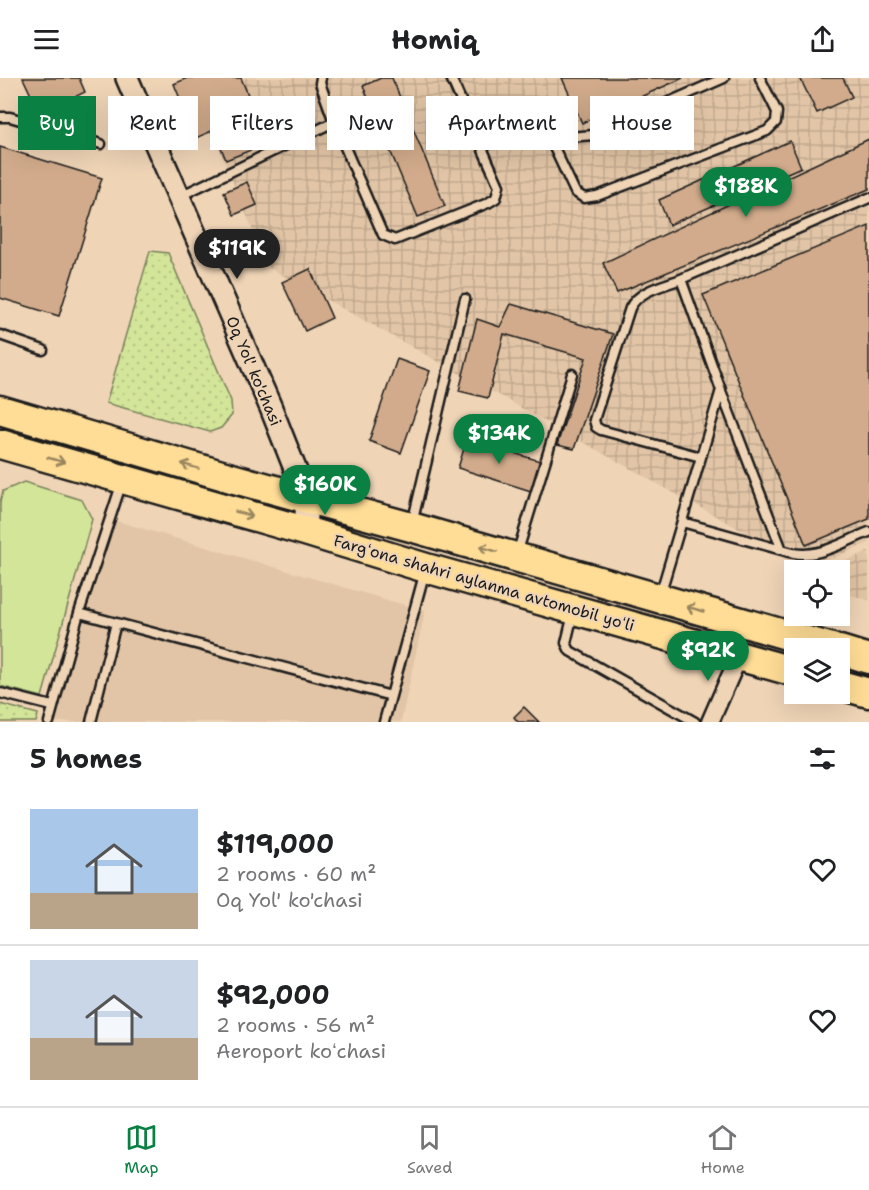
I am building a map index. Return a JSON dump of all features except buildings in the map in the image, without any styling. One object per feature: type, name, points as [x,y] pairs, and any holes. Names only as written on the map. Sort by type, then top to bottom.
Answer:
[{"type":"highway","name":"Fargʻona shahri aylanma avtomobil yoʻli","points":[[0,410],[797,638]]},
{"type":"highway","name":"Fargʻona shahri aylanma avtomobil yoʻli","points":[[0,444],[784,669]]},
{"type":"highway","points":[[850,653],[869,659]]},
{"type":"highway","points":[[850,688],[869,693]]},
{"type":"street","name":"Oq Yol' ko'chasi","points":[[127,78],[271,408],[307,499]]},
{"type":"street","points":[[305,531],[307,499]]},
{"type":"street","points":[[710,722],[739,656]]},
{"type":"lane","points":[[321,78],[320,83],[327,102]]},
{"type":"lane","points":[[451,78],[459,96]]},
{"type":"lane","points":[[578,136],[594,135],[724,78]]},
{"type":"lane","points":[[555,150],[574,192],[584,198],[597,196],[767,131],[776,122],[777,112],[760,78]]},
{"type":"lane","points":[[0,117],[10,117],[101,144]]},
{"type":"lane","points":[[179,196],[327,125]]},
{"type":"lane","points":[[346,150],[384,235],[396,240],[496,198],[499,186],[483,150]]},
{"type":"lane","points":[[701,458],[596,427],[594,420],[634,299],[869,198]]},
{"type":"lane","points":[[681,279],[782,550]]},
{"type":"lane","points":[[411,527],[465,299]]},
{"type":"lane","points":[[0,335],[43,350]]},
{"type":"lane","points":[[516,557],[572,374]]},
{"type":"lane","points":[[659,598],[721,390]]},
{"type":"lane","points":[[49,722],[79,613],[123,479]]},
{"type":"lane","points":[[682,522],[797,555],[813,555],[869,532]]},
{"type":"lane","points":[[384,722],[426,568]]},
{"type":"lane","points":[[574,610],[566,643],[570,651],[695,722]]},
{"type":"lane","points":[[79,613],[391,696]]},
{"type":"lane","points":[[91,722],[116,622]]},
{"type":"lane","points":[[0,693],[52,706]]},
{"type":"shaded area","points":[[190,78],[869,78],[869,543],[828,560],[795,560],[268,267],[220,150],[315,150],[315,96],[210,96],[210,126]]},
{"type":"shaded area","points":[[103,517],[425,611],[401,722],[43,722]]},
{"type":"shaded area","points":[[869,551],[869,600],[850,595],[850,560],[848,560]]},
{"type":"green space","points":[[150,251],[168,253],[231,401],[232,415],[221,428],[210,432],[106,403]]},
{"type":"green space","points":[[24,482],[82,500],[92,519],[42,697],[0,686],[0,502],[3,491]]},
{"type":"green space","points":[[0,704],[38,714],[36,722],[0,722]]}]
